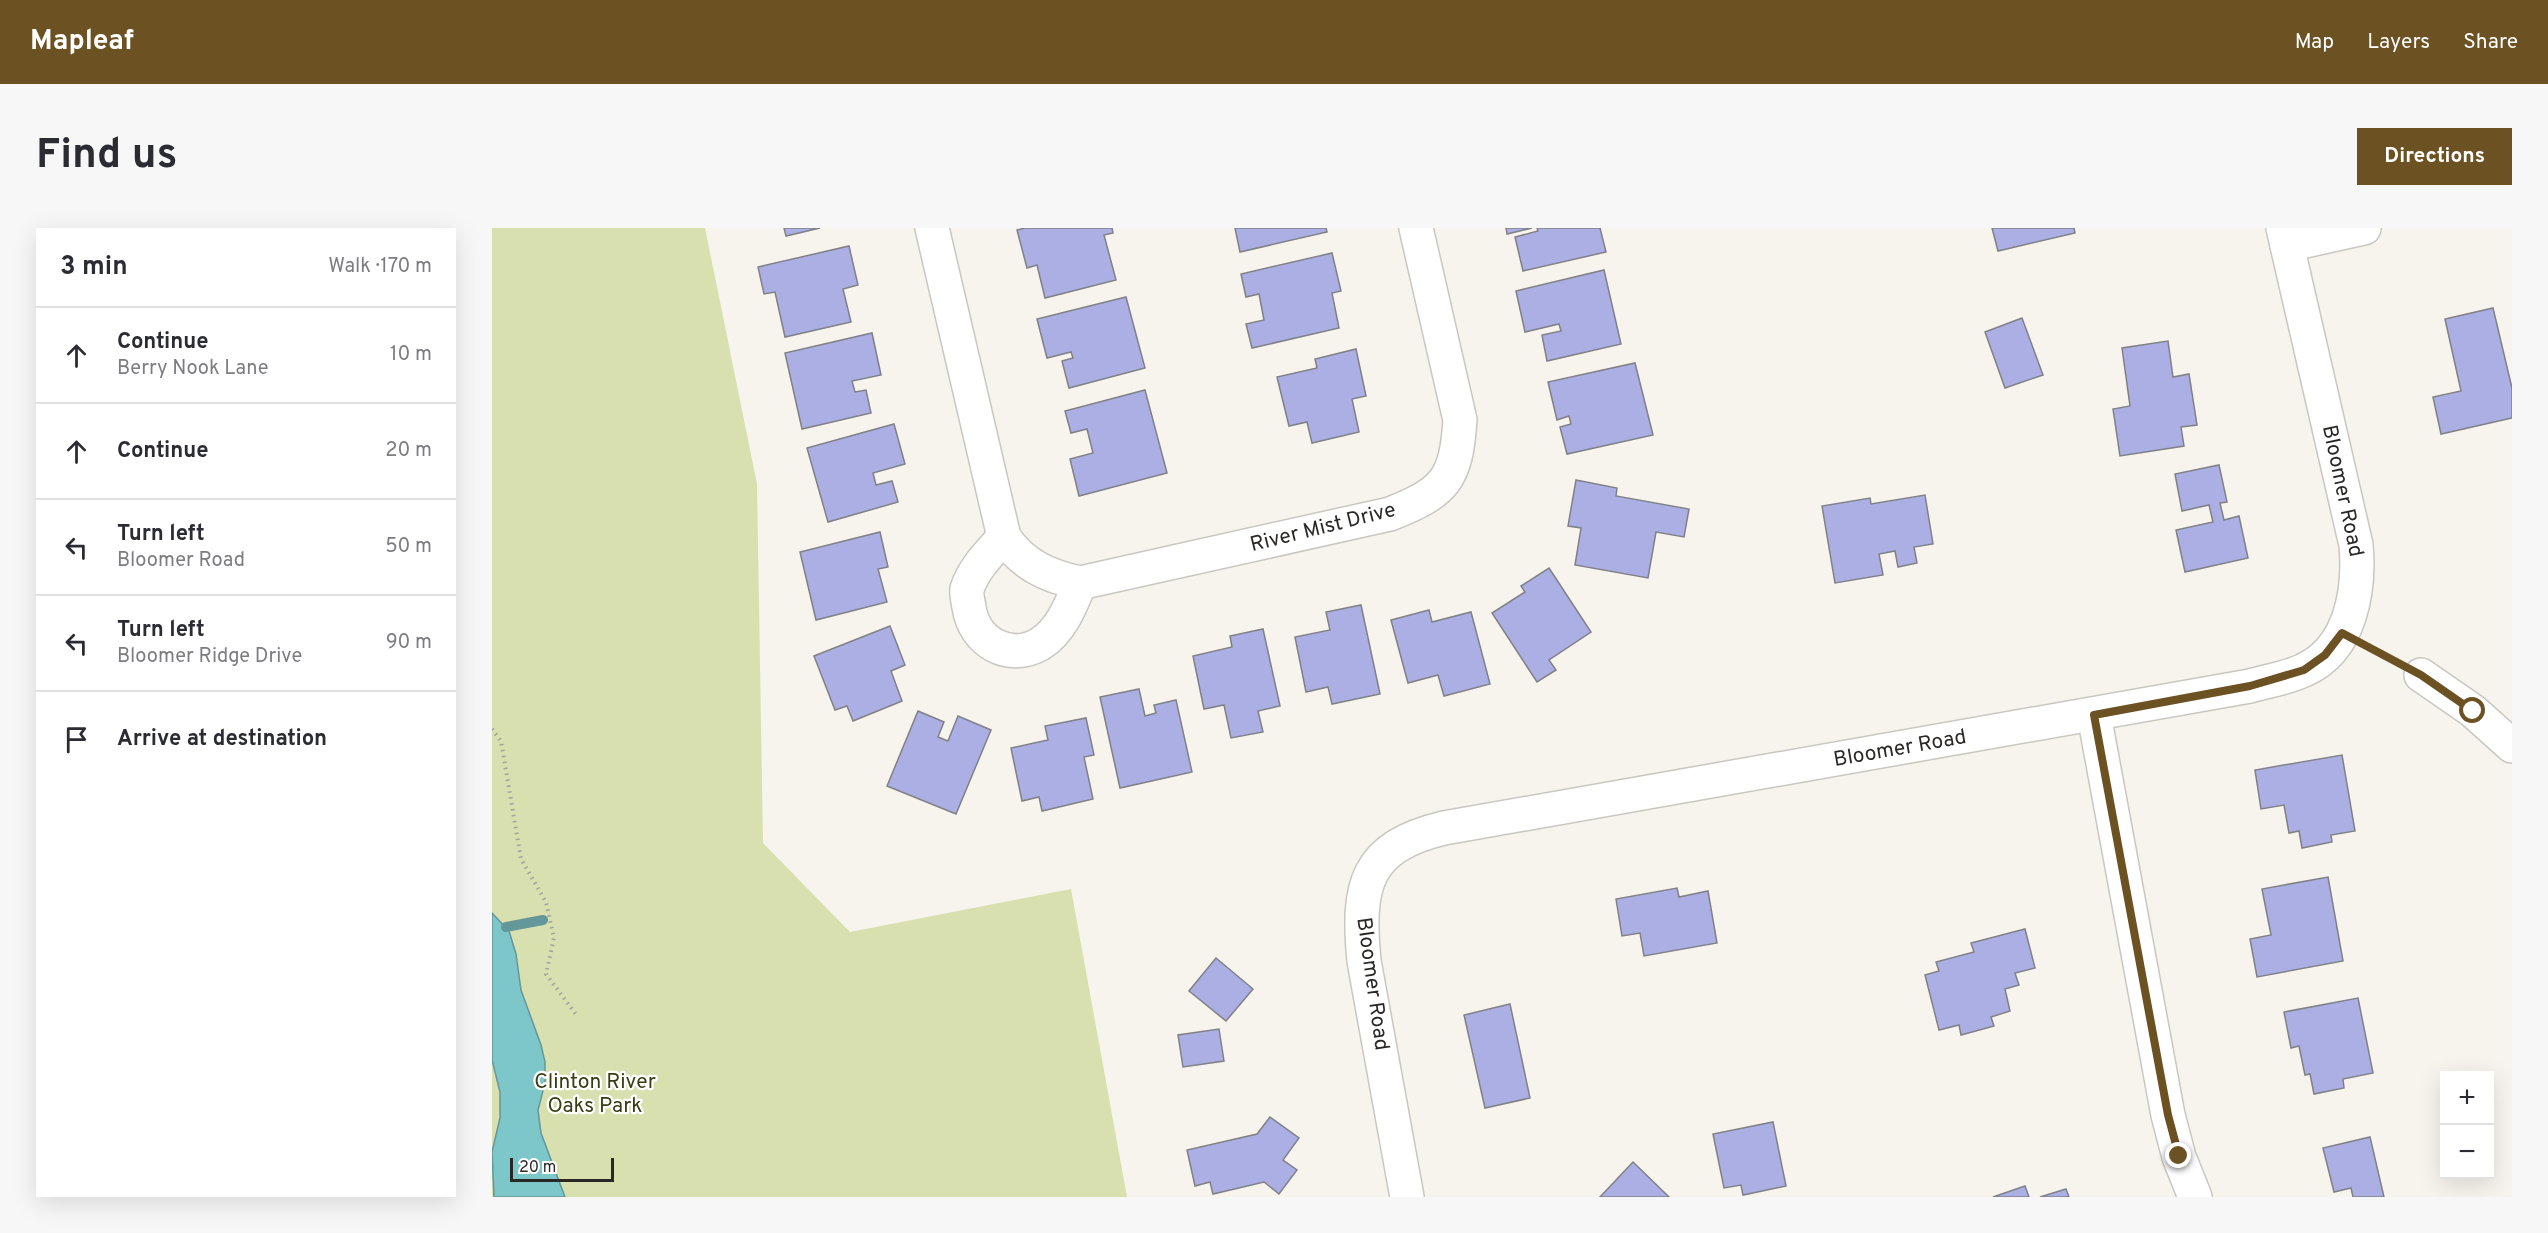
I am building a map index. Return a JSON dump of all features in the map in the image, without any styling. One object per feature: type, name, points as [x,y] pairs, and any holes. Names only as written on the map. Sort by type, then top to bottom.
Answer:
[{"type":"street","name":"River Mist Drive","points":[[932,228],[1004,537],[1016,555],[1035,568],[1055,578],[1080,583],[1390,514],[1418,502],[1446,481],[1458,449],[1460,420],[1416,228]]},
{"type":"street","points":[[2285,236],[2364,228]]},
{"type":"street","name":"Bloomer Road","points":[[1407,1197],[1364,961],[1361,924],[1362,898],[1369,878],[1378,862],[1393,847],[1414,835],[1444,828],[2250,686],[2304,670],[2325,655],[2342,633],[2351,614],[2357,591],[2356,545],[2285,236]]},
{"type":"street","points":[[1004,537],[975,569],[966,592],[970,616],[980,636],[998,648],[1027,650],[1042,643],[1069,610],[1080,583]]},
{"type":"street","points":[[2421,675],[2473,711],[2512,746]]},
{"type":"street","points":[[2094,715],[2168,1115],[2179,1156],[2195,1197]]},
{"type":"path","points":[[2342,633],[2421,675]]},
{"type":"path","points":[[492,729],[501,741],[521,859],[546,902],[554,938],[546,974],[578,1017]]},
{"type":"green space","name":"Clinton River Oaks Park","points":[[492,228],[705,228],[757,484],[763,843],[850,932],[1071,889],[1127,1197],[492,1197]]},
{"type":"water","points":[[492,913],[509,931],[516,954],[521,990],[541,1045],[545,1062],[545,1083],[538,1110],[541,1133],[565,1197],[494,1197],[492,1152],[500,1118],[500,1092],[492,1060]]},
{"type":"building","points":[[784,228],[820,228],[786,236]]},
{"type":"building","points":[[1025,228],[1112,228],[1113,233],[1104,235],[1116,280],[1045,298],[1037,265],[1027,268],[1017,230]]},
{"type":"building","points":[[1235,228],[1326,228],[1327,232],[1240,252]]},
{"type":"building","points":[[1506,228],[1532,228],[1507,234]]},
{"type":"building","points":[[1537,228],[1600,228],[1606,252],[1523,271],[1515,237],[1538,231]]},
{"type":"building","points":[[1992,228],[2074,228],[2075,233],[1998,251]]},
{"type":"building","points":[[849,246],[858,285],[843,289],[851,322],[785,337],[775,292],[764,294],[758,267]]},
{"type":"building","points":[[1332,253],[1341,291],[1332,293],[1339,328],[1252,348],[1246,324],[1264,320],[1259,294],[1246,297],[1241,274]]},
{"type":"building","points":[[1604,270],[1621,344],[1547,361],[1542,335],[1561,331],[1559,324],[1525,332],[1516,291]]},
{"type":"building","points":[[1126,297],[1145,368],[1069,388],[1062,361],[1073,358],[1071,352],[1047,358],[1037,319]]},
{"type":"building","points":[[2493,308],[2512,388],[2512,418],[2441,434],[2433,397],[2461,391],[2445,319]]},
{"type":"building","points":[[2022,318],[2043,375],[2005,388],[1985,332]]},
{"type":"building","points":[[872,333],[881,375],[852,381],[855,392],[866,390],[871,413],[802,429],[785,353]]},
{"type":"building","points":[[2168,341],[2173,377],[2189,374],[2197,425],[2181,427],[2184,446],[2120,456],[2113,409],[2130,406],[2122,348]]},
{"type":"building","points":[[1356,349],[1366,396],[1352,399],[1359,432],[1312,443],[1307,422],[1289,426],[1277,377],[1317,368],[1315,359]]},
{"type":"building","points":[[1635,363],[1653,435],[1567,454],[1560,427],[1571,424],[1569,416],[1557,420],[1548,382]]},
{"type":"building","points":[[1145,390],[1167,473],[1079,496],[1070,459],[1093,453],[1087,429],[1071,433],[1065,411]]},
{"type":"building","points":[[894,424],[905,464],[873,473],[876,485],[892,481],[898,502],[828,522],[807,448]]},
{"type":"building","points":[[2219,465],[2227,502],[2220,503],[2224,520],[2239,516],[2248,558],[2185,572],[2176,530],[2213,522],[2209,505],[2182,511],[2175,474]]},
{"type":"building","points":[[1576,480],[1617,488],[1616,496],[1689,509],[1684,537],[1656,532],[1648,578],[1575,565],[1581,528],[1568,526]]},
{"type":"building","points":[[1925,495],[1933,544],[1914,547],[1917,563],[1898,567],[1895,551],[1879,554],[1883,575],[1835,583],[1822,506],[1870,498],[1871,504]]},
{"type":"building","points":[[880,532],[888,567],[878,569],[887,602],[816,620],[800,552]]},
{"type":"building","points":[[1549,568],[1591,632],[1549,660],[1556,670],[1537,682],[1492,613],[1525,592],[1521,586]]},
{"type":"building","points":[[1361,605],[1380,694],[1332,704],[1328,687],[1306,692],[1295,637],[1330,630],[1326,612]]},
{"type":"building","points":[[1429,610],[1432,622],[1471,612],[1490,684],[1444,696],[1438,675],[1408,683],[1391,620]]},
{"type":"building","points":[[890,626],[905,665],[891,671],[902,701],[853,721],[847,706],[835,710],[814,656]]},
{"type":"building","points":[[1263,629],[1280,706],[1258,711],[1263,732],[1231,738],[1224,705],[1204,709],[1193,656],[1232,647],[1230,636]]},
{"type":"building","points":[[1139,689],[1145,716],[1156,713],[1154,705],[1176,700],[1192,772],[1120,788],[1100,697]]},
{"type":"building","points":[[918,711],[944,722],[938,737],[948,741],[958,716],[991,730],[956,814],[887,786]]},
{"type":"building","points":[[1086,718],[1094,755],[1084,757],[1093,799],[1042,811],[1039,797],[1022,801],[1011,748],[1048,740],[1045,726]]},
{"type":"building","points":[[2342,755],[2355,831],[2331,835],[2332,842],[2302,848],[2299,831],[2289,833],[2284,805],[2261,809],[2255,770]]},
{"type":"building","points":[[2328,877],[2343,961],[2257,977],[2250,939],[2271,935],[2262,889]]},
{"type":"building","points":[[1677,888],[1679,897],[1708,891],[1717,943],[1644,956],[1640,933],[1622,936],[1616,899]]},
{"type":"building","points":[[2025,929],[2035,968],[2015,973],[2019,985],[2005,989],[2010,1011],[1991,1017],[1994,1026],[1961,1035],[1959,1025],[1939,1030],[1925,975],[1939,971],[1936,962],[1974,952],[1971,943]]},
{"type":"building","points":[[1216,958],[1253,989],[1226,1021],[1189,991]]},
{"type":"building","points":[[2358,998],[2373,1073],[2343,1079],[2344,1088],[2314,1094],[2310,1074],[2305,1075],[2299,1046],[2291,1048],[2284,1012]]},
{"type":"building","points":[[1510,1004],[1530,1098],[1485,1108],[1464,1015]]},
{"type":"building","points":[[1219,1029],[1224,1061],[1183,1067],[1178,1035]]},
{"type":"building","points":[[1270,1117],[1299,1138],[1283,1160],[1297,1170],[1279,1194],[1264,1182],[1213,1194],[1210,1182],[1195,1186],[1187,1150],[1257,1134]]},
{"type":"building","points":[[1773,1122],[1786,1186],[1743,1195],[1741,1185],[1724,1188],[1713,1134]]},
{"type":"building","points":[[2370,1137],[2384,1197],[2353,1197],[2351,1188],[2334,1192],[2323,1148]]},
{"type":"building","points":[[1633,1162],[1669,1197],[1600,1197]]},
{"type":"building","points":[[2025,1186],[2029,1197],[1993,1197]]},
{"type":"building","points":[[2066,1189],[2069,1197],[2040,1197]]},
{"type":"waterway","points":[[506,927],[543,920]]},
{"type":"route","points":[[2179,1156],[2168,1115],[2104,779],[2094,715],[2250,686],[2304,670],[2325,655],[2342,633],[2421,675],[2473,711]]}]
